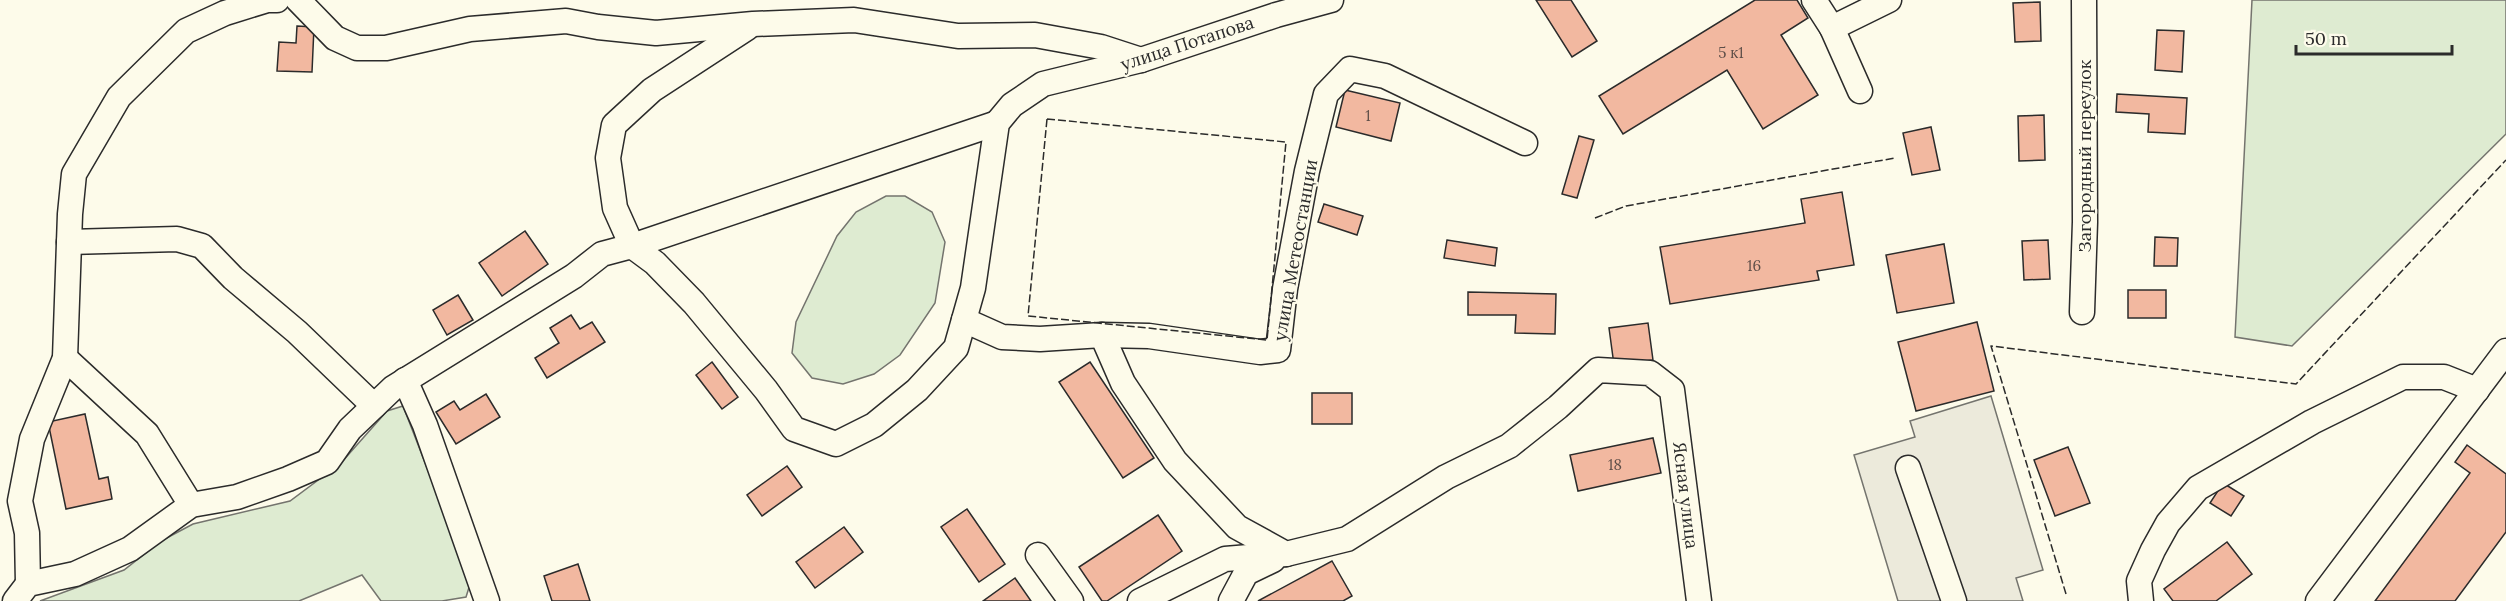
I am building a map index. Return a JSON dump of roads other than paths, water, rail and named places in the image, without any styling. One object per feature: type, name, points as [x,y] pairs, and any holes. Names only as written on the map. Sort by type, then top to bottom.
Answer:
[{"type":"street","points":[[277,0],[267,0],[225,13],[186,32],[119,97],[74,174],[69,242],[66,358],[32,439],[20,501],[27,533],[22,593],[75,574],[130,549],[190,505],[237,497],[327,462],[350,429],[393,388],[574,276],[602,255],[632,246],[997,123],[973,288],[956,348],[917,390],[874,424],[836,444],[794,429],[766,390],[694,303],[655,263],[632,246],[615,208],[608,158],[614,125],[652,90],[753,24]]},
{"type":"street","points":[[298,0],[335,38],[357,48],[386,48],[470,29],[566,21],[656,33],[753,24],[854,20],[958,36],[1035,35],[1101,47],[1141,60]]},
{"type":"street","name":"улица Потапова","points":[[997,123],[1012,105],[1043,84],[1141,60],[1276,15],[1331,0]]},
{"type":"street","points":[[1814,0],[1832,28],[1860,91]]},
{"type":"street","points":[[1832,28],[1889,0]]},
{"type":"street","name":"Загородный переулок","points":[[2082,312],[2085,222],[2084,0]]},
{"type":"street","name":"улица Метеостанции","points":[[964,320],[1002,337],[1040,339],[1102,335],[1149,336],[1260,352],[1278,350],[1285,289],[1307,171],[1326,94],[1350,69],[1385,76],[1525,143]]},
{"type":"street","points":[[69,242],[177,239],[202,246],[233,278],[297,332],[374,406]]},
{"type":"street","points":[[1102,335],[1124,383],[1175,461],[1237,527],[1286,554]]},
{"type":"street","points":[[2318,601],[2506,351]]},
{"type":"street","points":[[66,358],[147,434],[190,505]]},
{"type":"street","name":"Ясная улица","points":[[1286,554],[1347,539],[1446,477],[1509,446],[1558,407],[1598,370],[1650,373],[1672,390],[1699,601]]},
{"type":"street","points":[[2141,601],[2139,581],[2153,550],[2169,523],[2198,488],[2312,422],[2403,377],[2444,377],[2477,390]]},
{"type":"street","points":[[405,380],[429,435],[487,601]]},
{"type":"street","points":[[1908,468],[1954,601]]},
{"type":"street","points":[[1140,601],[1225,559],[1286,554]]},
{"type":"street","points":[[1231,601],[1246,573],[1286,554]]},
{"type":"street","points":[[1038,555],[1071,601]]}]
